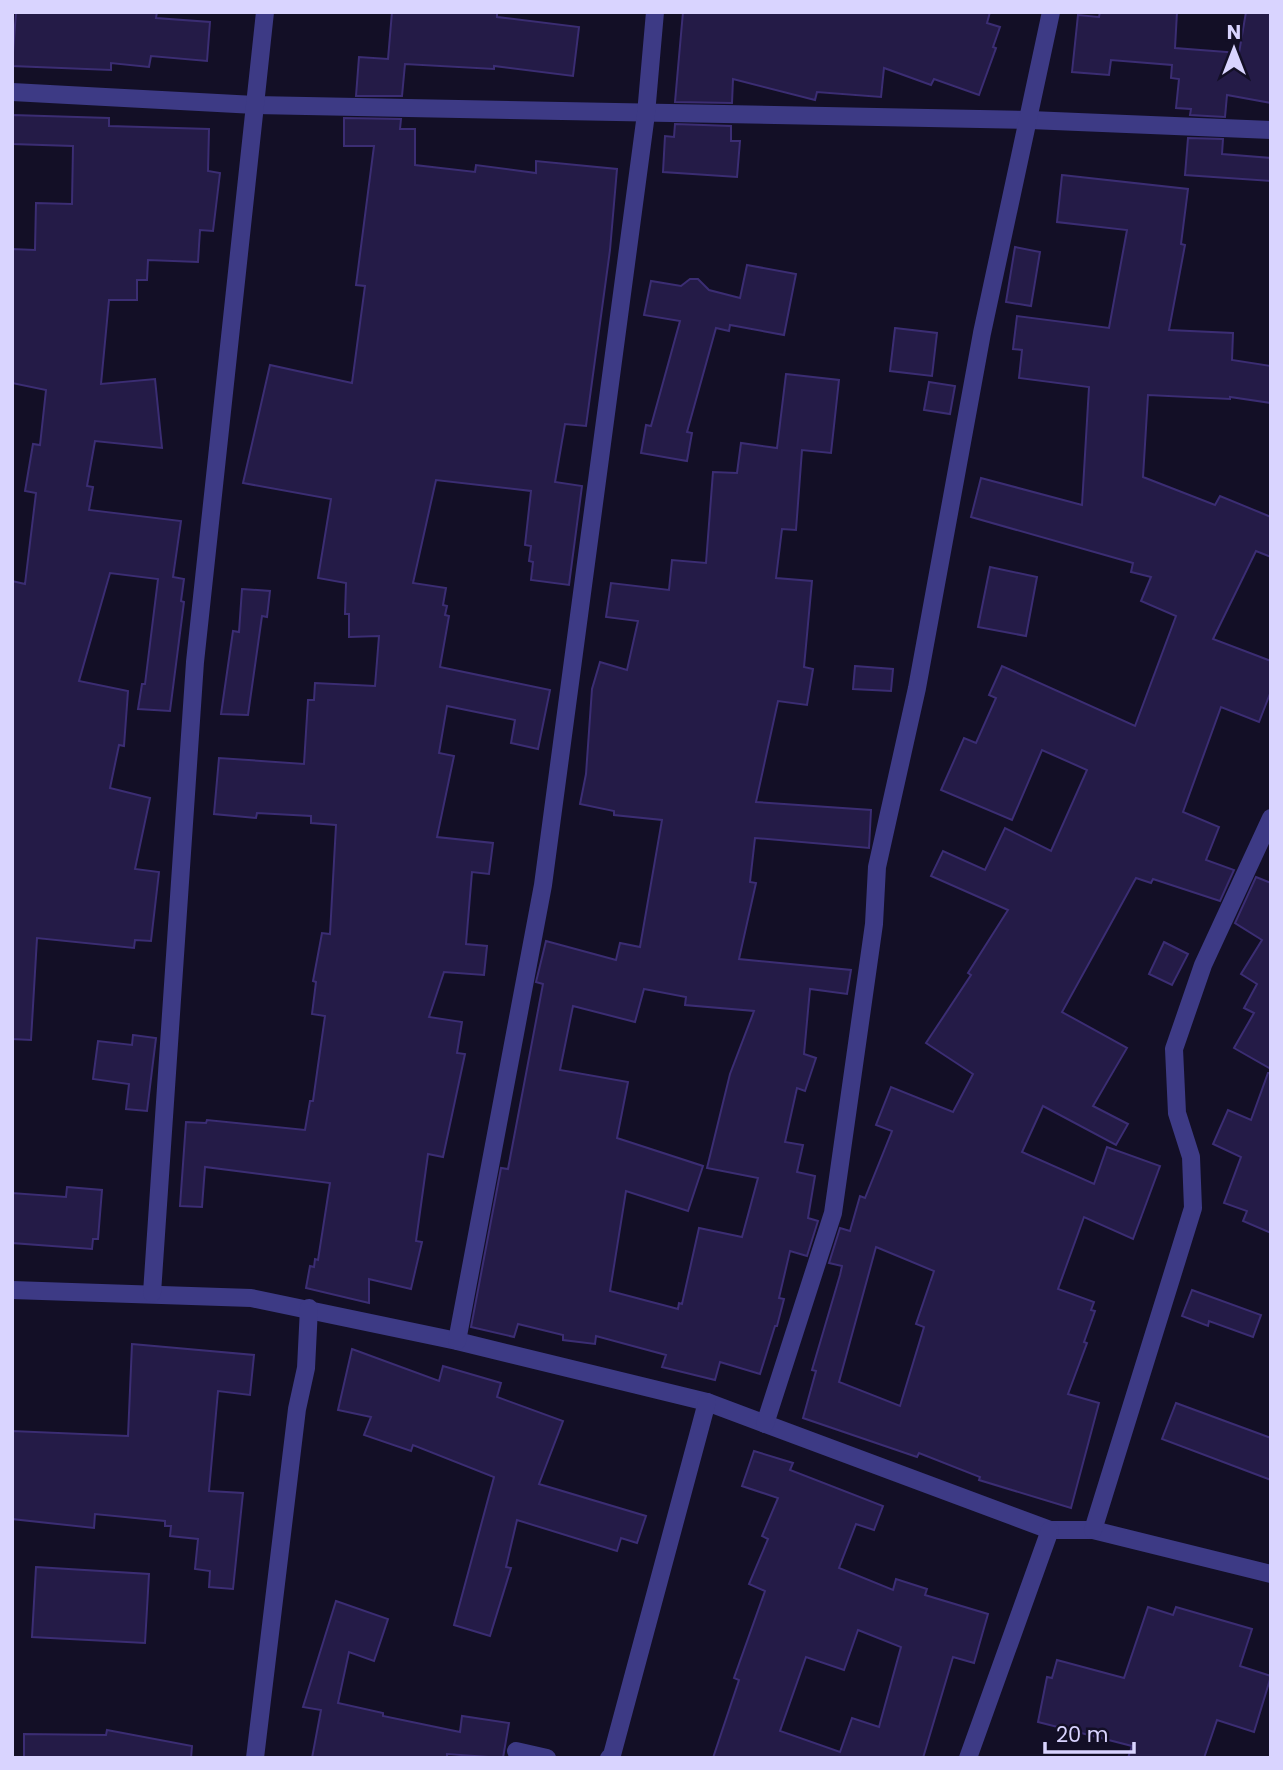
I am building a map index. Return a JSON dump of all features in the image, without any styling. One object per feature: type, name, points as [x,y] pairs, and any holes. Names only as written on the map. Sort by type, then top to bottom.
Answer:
[{"type":"street","points":[[152,1293],[195,662],[265,12]]},
{"type":"street","points":[[457,1340],[543,885],[646,114],[655,12]]},
{"type":"street","points":[[765,1424],[833,1213],[874,924],[877,867],[917,688],[982,333],[1030,120],[1051,12]]},
{"type":"street","points":[[12,92],[255,105],[1030,120],[1271,130]]},
{"type":"street","points":[[1093,1530],[1193,1208],[1191,1157],[1177,1113],[1174,1049],[1203,965],[1269,825]]},
{"type":"street","points":[[12,1290],[251,1298],[457,1340],[707,1402],[1050,1530],[1093,1530],[1271,1574]]},
{"type":"street","points":[[255,1758],[297,1409],[306,1368],[309,1308]]},
{"type":"street","points":[[609,1758],[707,1402]]},
{"type":"street","points":[[968,1758],[1050,1530]]},
{"type":"street","points":[[516,1751],[547,1758]]},
{"type":"building","points":[[16,12],[157,12],[156,18],[210,22],[207,61],[151,56],[149,67],[111,63],[111,70],[12,66]]},
{"type":"building","points":[[392,12],[497,12],[497,17],[579,27],[573,76],[494,66],[494,69],[405,64],[402,96],[356,96],[359,57],[388,59]]},
{"type":"building","points":[[683,12],[990,12],[987,23],[1000,27],[993,47],[996,48],[979,95],[934,79],[931,85],[884,68],[881,97],[817,92],[815,100],[733,79],[732,103],[675,102]]},
{"type":"building","points":[[1100,12],[1177,12],[1175,48],[1239,53],[1246,12],[1271,12],[1271,103],[1227,95],[1225,117],[1190,115],[1191,109],[1176,108],[1179,79],[1171,78],[1172,65],[1111,60],[1109,75],[1072,72],[1078,15],[1099,17]]},
{"type":"building","points":[[12,115],[109,118],[109,126],[209,129],[208,171],[220,173],[213,231],[200,230],[198,262],[148,260],[147,280],[137,280],[137,300],[109,300],[101,384],[155,379],[162,448],[95,441],[87,486],[93,487],[89,510],[181,521],[173,577],[184,579],[181,601],[184,602],[170,711],[138,709],[142,684],[145,684],[158,579],[110,573],[79,681],[128,691],[124,746],[119,745],[110,788],[150,798],[135,869],[159,872],[151,941],[135,940],[134,948],[37,938],[31,1040],[12,1039],[12,581],[25,584],[36,493],[25,491],[33,444],[40,445],[46,390],[12,383],[12,249],[35,250],[36,203],[72,204],[73,146],[12,144]]},
{"type":"building","points":[[344,118],[401,119],[400,129],[415,129],[415,165],[475,172],[476,165],[536,173],[536,161],[617,169],[610,250],[586,426],[565,424],[555,482],[582,486],[569,585],[531,580],[531,546],[525,545],[531,491],[436,480],[413,583],[446,588],[443,605],[447,606],[445,615],[449,616],[440,667],[550,690],[538,749],[511,743],[515,720],[447,706],[439,753],[454,756],[437,837],[493,843],[489,874],[472,872],[466,944],[487,946],[484,975],[444,972],[429,1017],[462,1022],[457,1053],[465,1054],[443,1157],[428,1154],[416,1241],[422,1242],[411,1289],[369,1279],[369,1303],[306,1288],[310,1266],[314,1267],[315,1259],[318,1260],[330,1183],[205,1167],[202,1207],[180,1206],[186,1122],[206,1123],[207,1120],[305,1130],[310,1101],[313,1101],[325,1016],[312,1014],[316,982],[313,981],[322,933],[330,934],[336,825],[311,823],[311,816],[257,813],[256,818],[214,814],[219,758],[304,764],[308,700],[314,700],[315,683],[375,686],[379,636],[349,637],[349,614],[345,614],[346,583],[318,578],[331,499],[243,483],[270,365],[352,383],[365,286],[356,285],[374,146],[344,146]]},
{"type":"building","points":[[675,124],[731,126],[731,141],[740,141],[737,177],[663,172],[665,136],[674,137]]},
{"type":"building","points":[[1188,138],[1223,139],[1222,154],[1271,158],[1271,181],[1185,175]]},
{"type":"building","points":[[1062,175],[1188,189],[1181,244],[1185,245],[1169,330],[1233,333],[1232,360],[1271,366],[1271,403],[1230,397],[1148,395],[1143,477],[1215,505],[1220,496],[1271,517],[1271,557],[1256,551],[1213,639],[1271,661],[1271,691],[1259,722],[1221,707],[1183,812],[1219,827],[1206,860],[1234,870],[1220,901],[1153,879],[1151,883],[1136,878],[1062,1012],[1127,1048],[1093,1106],[1128,1124],[1116,1145],[1043,1106],[1022,1152],[1094,1184],[1107,1147],[1160,1166],[1133,1239],[1084,1217],[1058,1289],[1094,1302],[1091,1310],[1095,1311],[1084,1342],[1087,1343],[1068,1394],[1099,1403],[1071,1508],[979,1480],[980,1477],[919,1453],[917,1457],[803,1418],[816,1371],[812,1370],[842,1266],[829,1263],[840,1228],[850,1231],[860,1196],[865,1198],[892,1131],[876,1125],[891,1087],[953,1112],[973,1074],[926,1043],[971,975],[968,973],[1008,910],[931,876],[943,851],[985,870],[1005,828],[1051,851],[1087,770],[1042,750],[1012,820],[941,790],[964,738],[976,743],[996,698],[989,695],[1002,666],[1135,726],[1176,616],[1141,601],[1151,577],[1131,572],[1133,563],[971,517],[981,478],[1082,505],[1089,387],[1019,378],[1022,350],[1013,349],[1017,316],[1109,328],[1127,230],[1057,222]],"holes":[[[876,1247],[934,1271],[916,1324],[924,1327],[900,1406],[839,1382]]]},
{"type":"building","points":[[1015,247],[1040,252],[1031,306],[1006,302]]},
{"type":"building","points":[[747,265],[796,274],[784,335],[730,325],[729,331],[716,328],[687,432],[692,433],[687,461],[641,453],[646,425],[651,426],[680,321],[644,315],[651,281],[681,286],[690,279],[698,279],[709,290],[740,298]]},
{"type":"building","points":[[895,328],[937,333],[932,376],[890,371]]},
{"type":"building","points":[[786,374],[839,380],[831,453],[802,450],[796,530],[782,529],[776,578],[812,581],[804,667],[813,669],[807,705],[778,701],[756,802],[871,810],[869,848],[755,838],[750,882],[756,883],[739,959],[851,970],[847,994],[810,989],[804,1054],[816,1058],[805,1091],[797,1088],[785,1142],[803,1145],[797,1172],[815,1176],[808,1218],[818,1221],[807,1256],[790,1251],[779,1298],[784,1299],[760,1374],[720,1362],[715,1380],[662,1367],[666,1355],[596,1336],[595,1344],[563,1340],[563,1335],[518,1324],[514,1337],[471,1327],[501,1168],[508,1169],[543,984],[536,982],[546,941],[616,960],[620,943],[640,947],[662,820],[614,815],[614,811],[580,804],[586,774],[592,689],[600,662],[627,670],[638,621],[606,617],[611,583],[669,590],[672,560],[706,563],[713,472],[737,473],[741,443],[777,448]],"holes":[[[644,989],[686,997],[685,1005],[754,1011],[730,1074],[707,1168],[758,1178],[742,1237],[699,1228],[682,1304],[679,1303],[678,1309],[610,1291],[626,1191],[688,1211],[703,1166],[617,1138],[628,1082],[560,1070],[573,1006],[635,1022]]]},
{"type":"building","points":[[929,382],[955,386],[950,414],[924,410]]},
{"type":"building","points":[[990,567],[1037,577],[1026,636],[978,627]]},
{"type":"building","points":[[242,589],[270,591],[267,617],[262,616],[248,715],[221,714],[233,631],[239,632]]},
{"type":"building","points":[[855,666],[893,669],[891,691],[853,689]]},
{"type":"building","points":[[1256,877],[1271,883],[1271,1069],[1234,1048],[1254,1013],[1244,1008],[1257,984],[1241,974],[1262,940],[1235,923]]},
{"type":"building","points":[[1164,942],[1188,954],[1172,985],[1149,974]]},
{"type":"building","points":[[133,1035],[156,1038],[147,1111],[126,1109],[129,1084],[93,1079],[98,1041],[132,1045]]},
{"type":"building","points":[[1268,1073],[1271,1073],[1271,1233],[1243,1221],[1247,1211],[1224,1203],[1241,1157],[1213,1144],[1228,1110],[1251,1120]]},
{"type":"building","points":[[67,1187],[102,1190],[98,1239],[93,1239],[92,1249],[12,1243],[12,1193],[66,1197]]},
{"type":"building","points":[[1192,1290],[1261,1315],[1253,1337],[1209,1321],[1208,1326],[1182,1316]]},
{"type":"building","points":[[132,1344],[254,1355],[250,1395],[218,1391],[209,1491],[243,1493],[233,1589],[209,1587],[210,1571],[195,1569],[198,1539],[170,1536],[171,1526],[165,1526],[165,1521],[95,1514],[94,1528],[12,1519],[12,1431],[128,1436]]},
{"type":"building","points":[[352,1349],[439,1381],[443,1366],[501,1383],[497,1397],[563,1421],[539,1484],[646,1516],[637,1543],[621,1538],[617,1551],[517,1520],[506,1567],[511,1568],[490,1636],[454,1625],[494,1477],[413,1445],[411,1451],[364,1435],[371,1417],[338,1410]]},
{"type":"building","points":[[1176,1403],[1271,1438],[1271,1480],[1162,1439]]},
{"type":"building","points":[[754,1451],[793,1463],[790,1470],[883,1506],[874,1530],[856,1524],[839,1568],[893,1590],[896,1579],[927,1589],[925,1595],[988,1614],[974,1663],[953,1657],[923,1758],[713,1758],[739,1680],[734,1678],[765,1591],[749,1584],[768,1539],[762,1536],[778,1498],[742,1486]],"holes":[[[858,1630],[901,1647],[879,1727],[852,1718],[840,1752],[780,1731],[806,1657],[844,1670]]]},
{"type":"building","points":[[36,1567],[149,1574],[145,1643],[32,1637]]},
{"type":"building","points":[[336,1601],[388,1619],[374,1661],[349,1652],[338,1703],[383,1713],[383,1716],[460,1732],[462,1716],[509,1723],[503,1758],[447,1754],[447,1758],[312,1758],[321,1710],[303,1707]]},
{"type":"building","points":[[1148,1607],[1173,1615],[1176,1607],[1252,1629],[1240,1666],[1271,1676],[1254,1732],[1217,1720],[1204,1758],[1128,1758],[1132,1746],[1038,1722],[1047,1677],[1052,1678],[1057,1660],[1124,1678]]},
{"type":"building","points":[[107,1730],[192,1746],[191,1758],[24,1758],[24,1734],[106,1735]]}]
